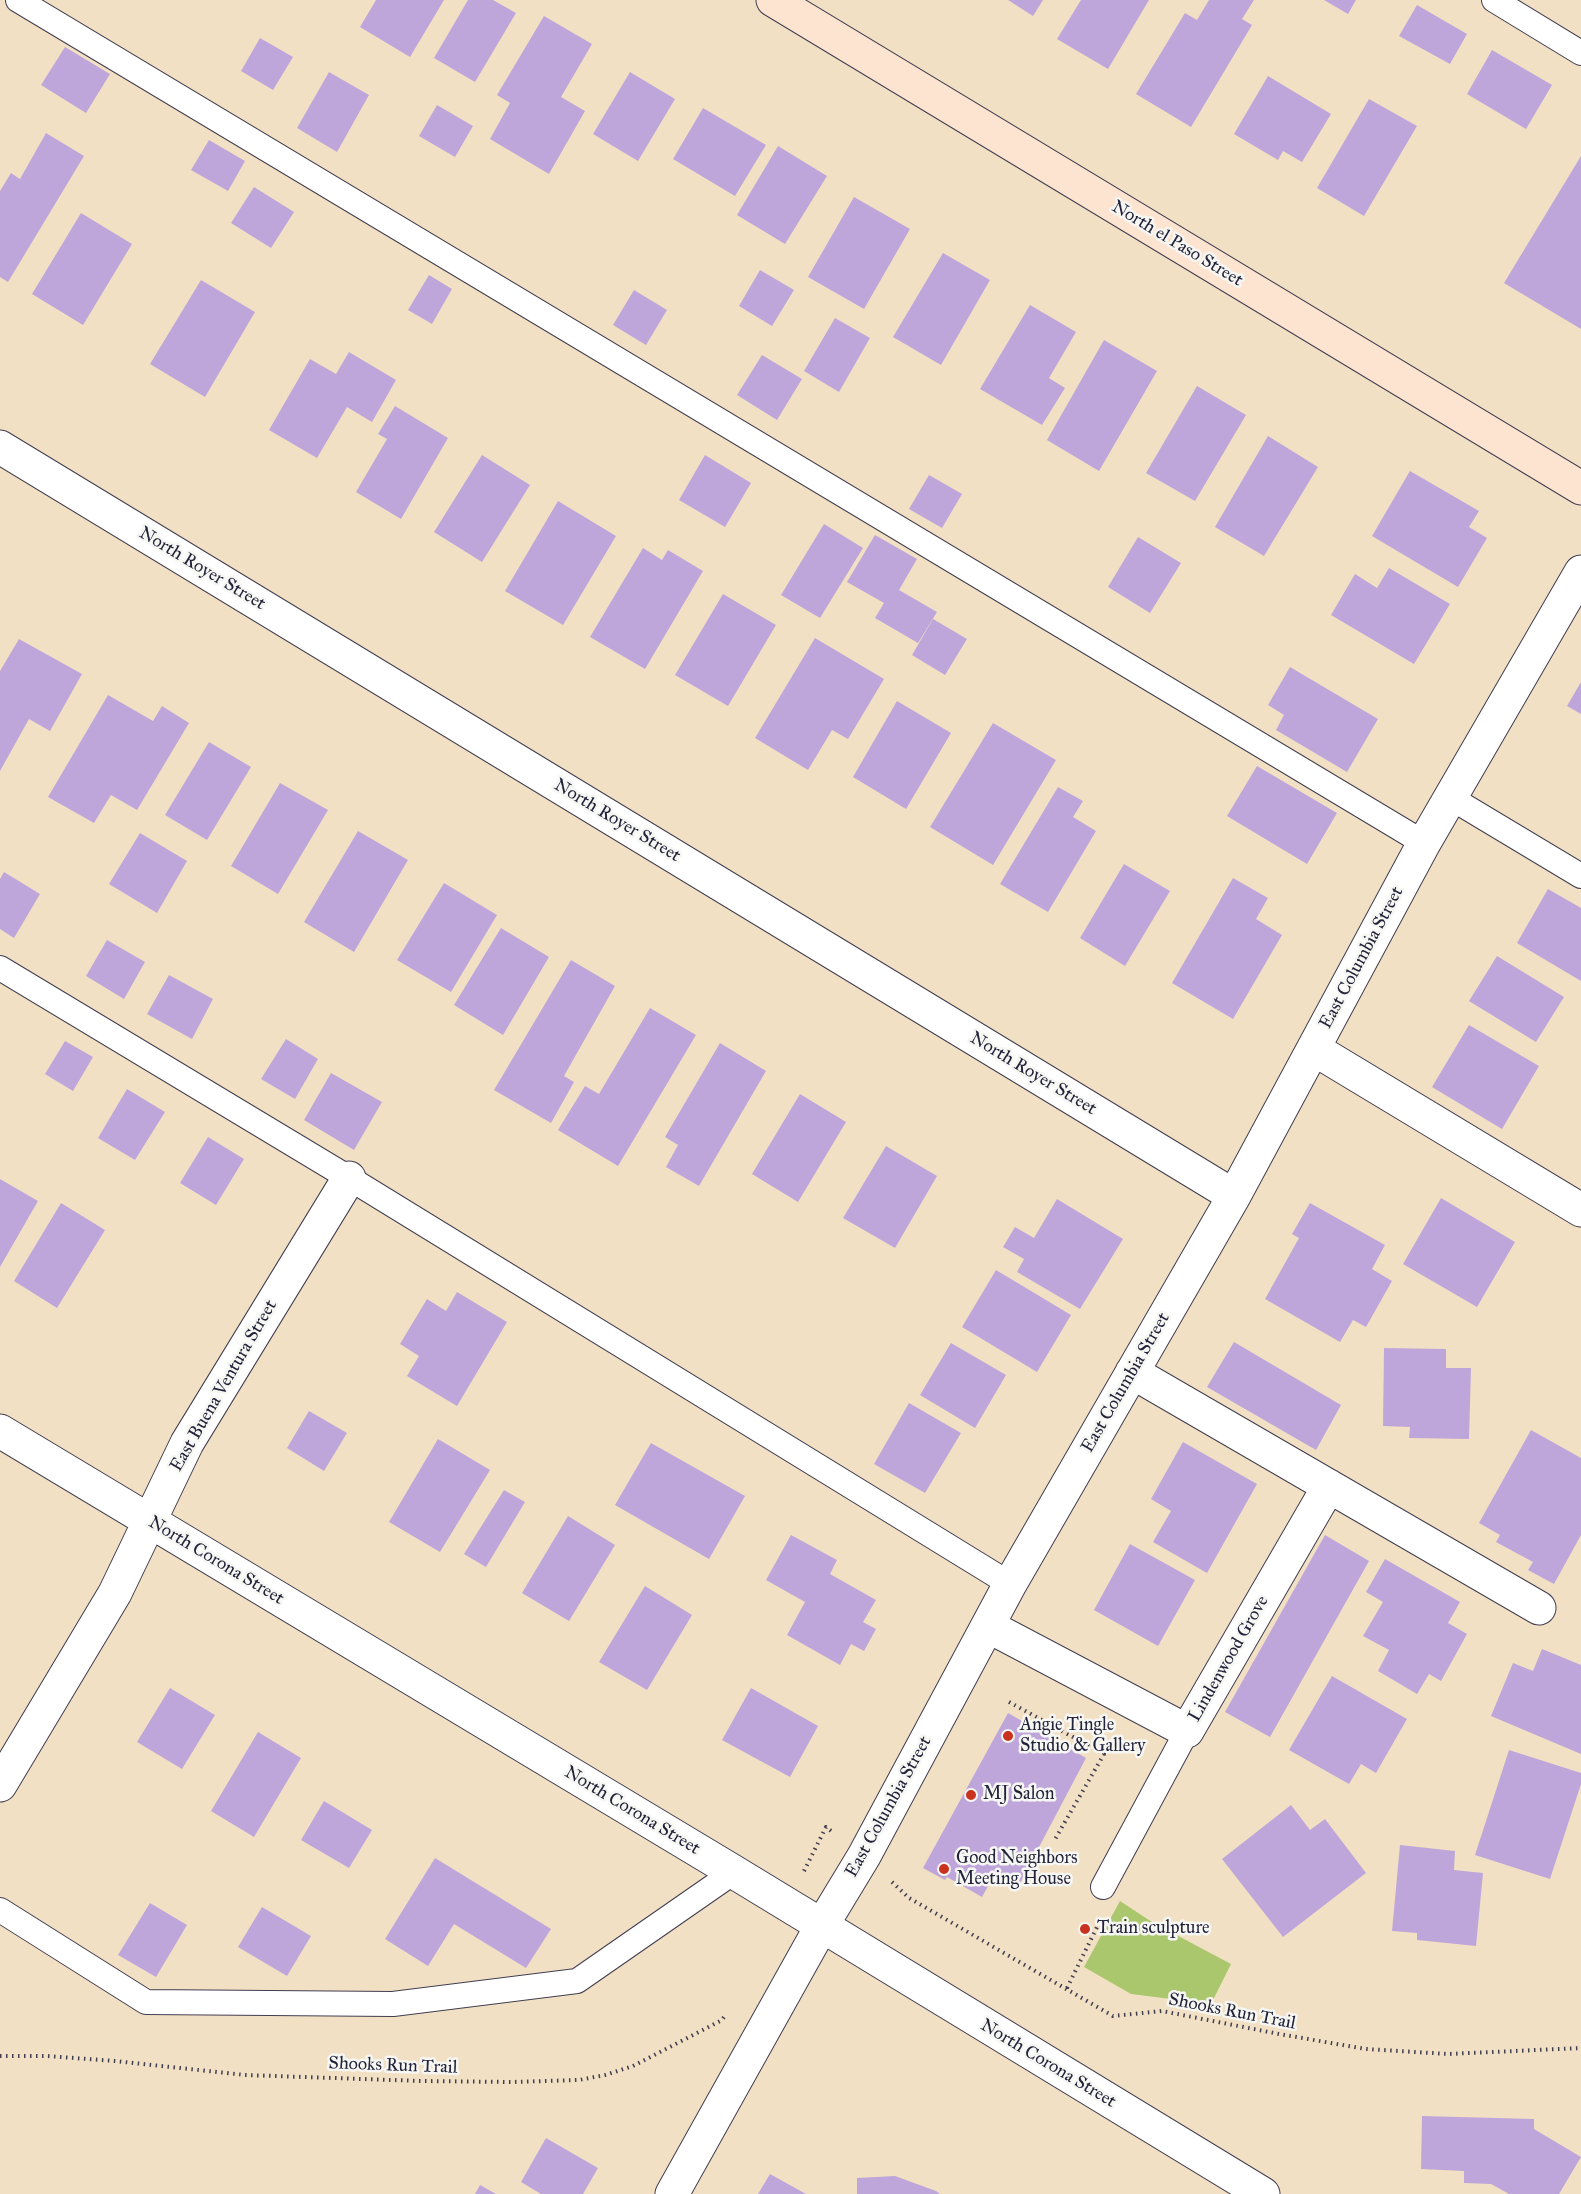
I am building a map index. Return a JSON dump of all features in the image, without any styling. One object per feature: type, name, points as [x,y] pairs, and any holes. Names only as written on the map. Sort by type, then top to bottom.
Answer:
[{"type":"street","name":"North el Paso Street","points":[[773,0],[1581,488]]},
{"type":"street","name":"North Royer Street","points":[[0,447],[1234,1196]]},
{"type":"street","name":"East Columbia Street","points":[[672,2194],[821,1927],[864,1856],[1010,1584],[1234,1196],[1424,843],[1581,572]]},
{"type":"street","points":[[1314,1049],[1581,1210]]},
{"type":"street","name":"East Buena Ventura Street","points":[[0,1785],[115,1593],[187,1443],[349,1178]]},
{"type":"street","points":[[1132,1372],[1539,1608]]},
{"type":"street","name":"North Corona Street","points":[[0,1431],[734,1872],[1263,2194]]},
{"type":"street","name":"Lindenwood Grove","points":[[988,1626],[1187,1731],[1329,1486]]},
{"type":"lane","points":[[18,0],[1424,843]]},
{"type":"lane","points":[[1494,0],[1581,53]]},
{"type":"lane","points":[[1450,798],[1581,876]]},
{"type":"lane","points":[[0,969],[349,1178],[1010,1584]]},
{"type":"lane","points":[[1103,1887],[1187,1731]]},
{"type":"lane","points":[[0,1910],[146,2002],[393,2004],[577,1981],[734,1872]]},
{"type":"path","points":[[1010,1702],[1104,1754],[1054,1841]]},
{"type":"path","points":[[1067,1988],[1101,1922],[1103,1887]]},
{"type":"path","name":"Shooks Run Trail","points":[[909,1898],[1113,2016],[1162,2011],[1366,2049],[1448,2054],[1581,2048]]},
{"type":"path","name":"Shooks Run Trail","points":[[0,2056],[46,2056],[115,2061],[245,2075],[421,2081],[579,2080],[633,2066],[722,2020],[727,2011]]},
{"type":"green space","points":[[1120,1901],[1152,1922],[1231,1964],[1211,2004],[1131,1994],[1084,1967]]},
{"type":"building","points":[[376,0],[444,0],[410,57],[360,27]]},
{"type":"building","points":[[468,0],[493,0],[516,13],[475,82],[434,58]]},
{"type":"building","points":[[1008,0],[1043,0],[1033,16]]},
{"type":"building","points":[[1081,0],[1149,0],[1108,69],[1057,39]]},
{"type":"building","points":[[1209,0],[1254,0],[1242,19],[1252,25],[1191,127],[1136,94],[1185,13],[1197,20]]},
{"type":"building","points":[[1324,0],[1356,0],[1348,14]]},
{"type":"building","points":[[1417,5],[1467,34],[1450,64],[1399,36]]},
{"type":"building","points":[[544,16],[592,44],[561,97],[585,111],[549,174],[490,139],[510,103],[497,95]]},
{"type":"building","points":[[260,38],[293,57],[273,90],[241,71]]},
{"type":"building","points":[[65,47],[110,74],[86,113],[41,85]]},
{"type":"building","points":[[1492,50],[1552,85],[1526,129],[1467,94]]},
{"type":"building","points":[[329,72],[369,95],[337,152],[297,128]]},
{"type":"building","points":[[630,72],[675,99],[638,161],[593,134]]},
{"type":"building","points":[[1268,76],[1331,114],[1302,162],[1283,151],[1278,160],[1234,134]]},
{"type":"building","points":[[1369,99],[1417,126],[1364,216],[1317,188]]},
{"type":"building","points":[[437,105],[473,126],[455,157],[419,136]]},
{"type":"building","points":[[703,108],[766,145],[735,196],[673,159]]},
{"type":"building","points":[[46,133],[84,156],[8,282],[0,277],[0,191],[11,173],[20,179]]},
{"type":"building","points":[[209,140],[245,161],[228,191],[191,170]]},
{"type":"building","points":[[778,146],[827,176],[785,244],[737,215]]},
{"type":"building","points":[[1581,156],[1581,329],[1504,283]]},
{"type":"building","points":[[254,187],[294,212],[271,248],[231,223]]},
{"type":"building","points":[[854,197],[910,229],[864,309],[808,277]]},
{"type":"building","points":[[81,213],[132,244],[83,325],[32,294]]},
{"type":"building","points":[[943,253],[990,280],[941,365],[893,337]]},
{"type":"building","points":[[760,270],[794,290],[772,326],[739,306]]},
{"type":"building","points":[[429,275],[452,289],[432,324],[408,310]]},
{"type":"building","points":[[201,280],[255,312],[205,397],[150,364]]},
{"type":"building","points":[[634,290],[667,310],[646,345],[613,325]]},
{"type":"building","points":[[1030,305],[1076,332],[1049,378],[1065,388],[1042,425],[980,389]]},
{"type":"building","points":[[835,318],[870,338],[839,392],[804,371]]},
{"type":"building","points":[[1104,340],[1157,371],[1099,471],[1047,440]]},
{"type":"building","points":[[349,352],[396,380],[372,422],[347,407],[317,458],[269,430],[310,359],[336,374]]},
{"type":"building","points":[[762,355],[802,379],[777,420],[737,395]]},
{"type":"building","points":[[1197,386],[1246,415],[1195,501],[1146,473]]},
{"type":"building","points":[[395,406],[448,438],[401,519],[356,492],[387,439],[378,434]]},
{"type":"building","points":[[1268,436],[1318,467],[1264,556],[1215,527]]},
{"type":"building","points":[[482,455],[530,485],[482,562],[434,532]]},
{"type":"building","points":[[705,455],[751,483],[725,527],[679,500]]},
{"type":"building","points":[[1410,471],[1479,511],[1469,527],[1487,538],[1458,587],[1372,536]]},
{"type":"building","points":[[929,475],[962,494],[942,528],[909,509]]},
{"type":"building","points":[[558,501],[616,536],[563,625],[505,591]]},
{"type":"building","points":[[824,524],[863,548],[820,618],[781,595]]},
{"type":"building","points":[[875,535],[917,559],[899,590],[937,612],[918,643],[875,618],[884,603],[847,582]]},
{"type":"building","points":[[1138,537],[1181,563],[1150,613],[1108,587]]},
{"type":"building","points":[[643,548],[662,560],[668,550],[703,571],[645,669],[590,637]]},
{"type":"building","points":[[1389,568],[1450,604],[1414,664],[1331,615],[1355,574],[1377,588]]},
{"type":"building","points":[[723,594],[776,625],[728,706],[675,675]]},
{"type":"building","points":[[933,619],[967,639],[945,675],[912,655]]},
{"type":"building","points":[[815,638],[884,679],[848,739],[832,730],[808,770],[755,738]]},
{"type":"building","points":[[19,639],[82,674],[50,731],[29,719],[0,771],[0,671]]},
{"type":"building","points":[[1290,667],[1378,719],[1347,772],[1276,730],[1284,715],[1268,705]]},
{"type":"building","points":[[1581,682],[1581,714],[1567,706]]},
{"type":"building","points":[[108,695],[153,721],[162,706],[189,723],[137,810],[111,795],[94,823],[48,797]]},
{"type":"building","points":[[897,701],[951,733],[906,809],[853,777]]},
{"type":"building","points":[[993,723],[1056,760],[993,865],[930,827]]},
{"type":"building","points":[[209,742],[251,767],[207,840],[165,815]]},
{"type":"building","points":[[1257,766],[1337,813],[1307,864],[1227,816]]},
{"type":"building","points":[[280,783],[328,810],[278,894],[231,866]]},
{"type":"building","points":[[1058,787],[1083,801],[1073,817],[1096,831],[1048,912],[1000,884]]},
{"type":"building","points":[[358,831],[408,860],[354,952],[304,922]]},
{"type":"building","points":[[140,833],[187,861],[157,913],[109,884]]},
{"type":"building","points":[[1124,864],[1170,891],[1125,966],[1080,938]]},
{"type":"building","points":[[4,872],[40,894],[14,938],[0,929],[0,879]]},
{"type":"building","points":[[1233,878],[1268,898],[1256,919],[1282,935],[1233,1019],[1172,983]]},
{"type":"building","points":[[444,883],[497,915],[451,992],[397,960]]},
{"type":"building","points":[[1548,889],[1581,908],[1581,981],[1517,943]]},
{"type":"building","points":[[501,928],[549,957],[503,1035],[454,1005]]},
{"type":"building","points":[[107,940],[145,962],[124,999],[86,976]]},
{"type":"building","points":[[1497,956],[1564,997],[1536,1042],[1469,1001]]},
{"type":"building","points":[[571,960],[615,986],[564,1076],[574,1082],[551,1123],[494,1090]]},
{"type":"building","points":[[169,975],[213,999],[192,1039],[147,1014]]},
{"type":"building","points":[[650,1008],[696,1035],[618,1166],[558,1130],[585,1086],[599,1094]]},
{"type":"building","points":[[1469,1025],[1539,1066],[1502,1129],[1432,1087]]},
{"type":"building","points":[[286,1039],[318,1059],[295,1099],[261,1079]]},
{"type":"building","points":[[65,1041],[93,1057],[73,1091],[45,1074]]},
{"type":"building","points":[[720,1043],[766,1071],[699,1186],[666,1167],[678,1145],[665,1137]]},
{"type":"building","points":[[331,1073],[382,1102],[354,1150],[304,1120]]},
{"type":"building","points":[[127,1089],[165,1112],[135,1160],[98,1138]]},
{"type":"building","points":[[800,1094],[846,1122],[798,1202],[752,1174]]},
{"type":"building","points":[[208,1137],[244,1159],[216,1205],[180,1183]]},
{"type":"building","points":[[886,1146],[937,1176],[895,1248],[843,1218]]},
{"type":"building","points":[[0,1179],[38,1201],[0,1267]]},
{"type":"building","points":[[1441,1198],[1515,1242],[1477,1307],[1403,1264]]},
{"type":"building","points":[[1057,1199],[1123,1239],[1080,1309],[1017,1272],[1024,1259],[1003,1247],[1015,1227],[1034,1238]]},
{"type":"building","points":[[61,1203],[105,1230],[57,1308],[14,1281]]},
{"type":"building","points":[[1310,1203],[1385,1245],[1372,1269],[1392,1281],[1366,1327],[1353,1320],[1340,1342],[1265,1299],[1299,1238],[1292,1234]]},
{"type":"building","points":[[996,1270],[1071,1315],[1037,1372],[962,1327]]},
{"type":"building","points":[[457,1292],[507,1322],[457,1406],[407,1376],[419,1356],[400,1344],[427,1299],[446,1311]]},
{"type":"building","points":[[1234,1342],[1341,1405],[1316,1450],[1207,1387]]},
{"type":"building","points":[[951,1343],[1006,1375],[975,1428],[920,1395]]},
{"type":"building","points":[[1384,1348],[1446,1349],[1446,1368],[1471,1368],[1469,1439],[1409,1438],[1410,1427],[1383,1426]]},
{"type":"building","points":[[909,1403],[961,1433],[925,1493],[874,1464]]},
{"type":"building","points":[[309,1411],[347,1433],[324,1471],[287,1448]]},
{"type":"building","points":[[1531,1430],[1581,1458],[1581,1535],[1554,1584],[1528,1570],[1533,1562],[1496,1542],[1500,1535],[1479,1523]]},
{"type":"building","points":[[438,1439],[490,1470],[440,1552],[389,1522]]},
{"type":"building","points":[[1183,1442],[1257,1484],[1207,1573],[1153,1542],[1171,1511],[1151,1499]]},
{"type":"building","points":[[651,1443],[745,1496],[709,1559],[615,1505]]},
{"type":"building","points":[[504,1490],[525,1502],[486,1567],[464,1554]]},
{"type":"building","points":[[568,1516],[615,1545],[569,1621],[522,1593]]},
{"type":"building","points":[[791,1535],[837,1560],[830,1574],[876,1600],[863,1622],[876,1629],[864,1651],[851,1644],[840,1665],[787,1635],[805,1602],[766,1580]]},
{"type":"building","points":[[1325,1535],[1369,1561],[1270,1737],[1225,1712]]},
{"type":"building","points":[[1130,1544],[1195,1580],[1158,1646],[1094,1610]]},
{"type":"building","points":[[1385,1559],[1460,1602],[1448,1623],[1467,1634],[1441,1681],[1429,1674],[1417,1694],[1378,1671],[1389,1650],[1363,1636],[1383,1602],[1366,1592]]},
{"type":"building","points":[[645,1586],[692,1615],[647,1690],[599,1662]]},
{"type":"building","points":[[1542,1649],[1581,1665],[1581,1754],[1491,1716],[1513,1663],[1533,1671]]},
{"type":"building","points":[[1332,1676],[1407,1719],[1376,1773],[1361,1764],[1349,1784],[1289,1750]]},
{"type":"building","points":[[170,1688],[215,1715],[182,1769],[137,1742]]},
{"type":"building","points":[[751,1688],[818,1726],[790,1777],[722,1740]]},
{"type":"building","points":[[1008,1713],[1086,1758],[1019,1885],[996,1872],[982,1897],[947,1877],[945,1880],[923,1868]]},
{"type":"building","points":[[258,1732],[301,1758],[254,1837],[211,1811]]},
{"type":"building","points":[[1509,1750],[1581,1773],[1581,1784],[1550,1879],[1475,1855]]},
{"type":"building","points":[[324,1801],[372,1830],[349,1868],[301,1840]]},
{"type":"building","points":[[1291,1805],[1310,1830],[1325,1819],[1366,1873],[1283,1937],[1222,1859]]},
{"type":"building","points":[[1400,1845],[1455,1851],[1454,1870],[1483,1873],[1476,1946],[1417,1940],[1417,1933],[1392,1931]]},
{"type":"building","points":[[435,1858],[551,1929],[526,1968],[454,1924],[428,1966],[385,1939]]},
{"type":"building","points":[[150,1903],[187,1925],[156,1977],[118,1955]]},
{"type":"building","points":[[262,1907],[311,1936],[287,1976],[238,1947]]},
{"type":"building","points":[[1422,2116],[1534,2119],[1534,2129],[1581,2157],[1559,2194],[1509,2194],[1491,2184],[1464,2183],[1464,2171],[1421,2169]]},
{"type":"building","points":[[546,2138],[598,2168],[583,2194],[541,2194],[521,2182]]},
{"type":"building","points":[[770,2174],[806,2194],[758,2194]]},
{"type":"building","points":[[895,2176],[940,2194],[857,2194],[857,2178]]},
{"type":"building","points":[[480,2185],[496,2194],[475,2194]]},
{"type":"place","name":"Angie Tingle Studio & Gallery","points":[[1008,1736]]},
{"type":"place","name":"MJ Salon","points":[[971,1795]]},
{"type":"place","name":"Good Neighbors Meeting House","points":[[944,1869]]},
{"type":"place","name":"Train sculpture","points":[[1085,1929]]}]
